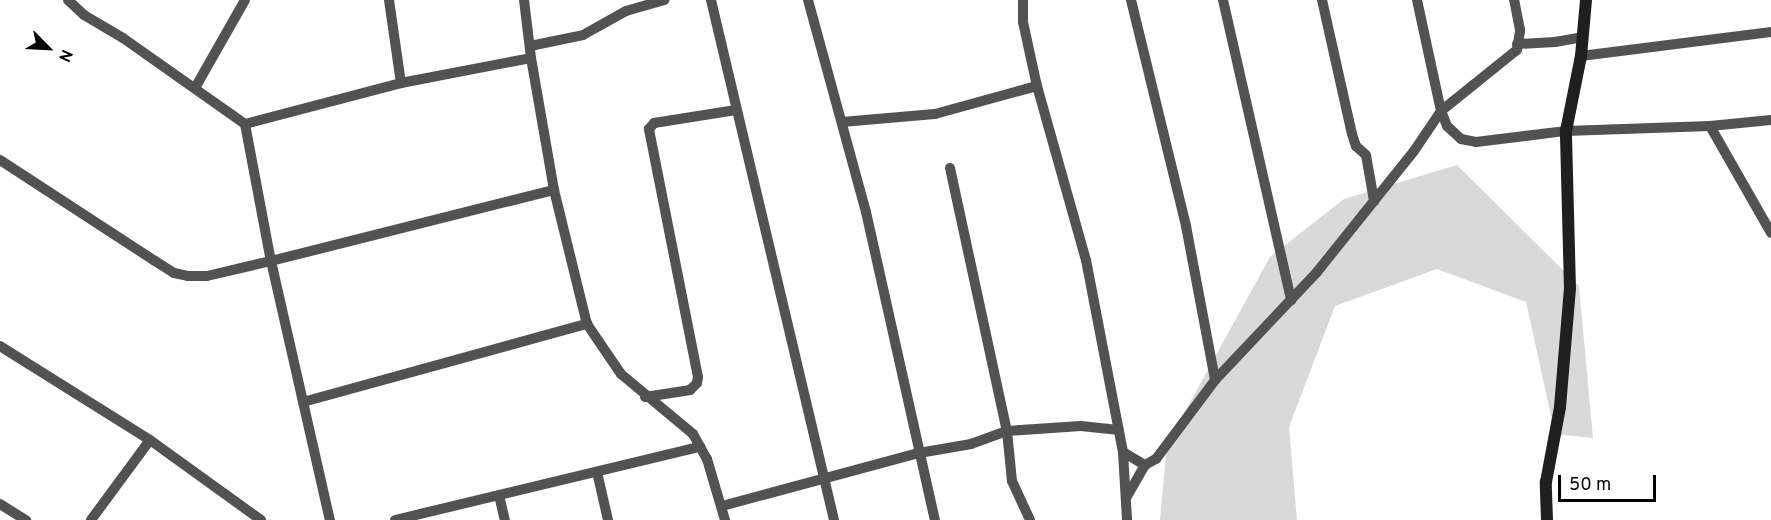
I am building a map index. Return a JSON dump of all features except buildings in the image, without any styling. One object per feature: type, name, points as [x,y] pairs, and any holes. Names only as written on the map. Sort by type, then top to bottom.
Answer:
[{"type":"street","points":[[68,0],[84,15],[123,38],[245,124],[271,261],[330,520]]},
{"type":"street","points":[[195,88],[245,0]]},
{"type":"street","points":[[389,0],[401,83]]},
{"type":"street","points":[[524,0],[531,58],[554,190],[587,324],[610,362],[645,397],[693,434],[707,459],[725,520]]},
{"type":"street","points":[[531,46],[583,35],[626,11],[663,0]]},
{"type":"street","points":[[711,0],[834,520]]},
{"type":"street","points":[[808,0],[866,212],[935,520]]},
{"type":"street","points":[[1023,0],[1023,22],[1037,86],[1086,260],[1123,452],[1127,520]]},
{"type":"street","points":[[1131,0],[1186,226],[1215,380]]},
{"type":"street","points":[[1223,0],[1291,300]]},
{"type":"street","points":[[1322,0],[1352,134],[1356,146],[1366,155],[1374,201]]},
{"type":"street","points":[[1417,0],[1441,111],[1453,133],[1461,139],[1476,142],[1566,131],[1710,126],[1771,120]]},
{"type":"street","points":[[1126,498],[1145,465],[1156,459],[1215,380],[1317,272],[1374,201],[1441,111],[1517,50],[1520,30],[1514,0]]},
{"type":"street","points":[[1547,520],[1546,482],[1560,406],[1570,289],[1566,131],[1581,56],[1586,0]]},
{"type":"street","points":[[1581,56],[1771,32]]},
{"type":"street","points":[[1517,44],[1555,42],[1583,37]]},
{"type":"street","points":[[245,124],[401,83],[531,58]]},
{"type":"street","points":[[842,122],[935,114],[1037,86]]},
{"type":"street","points":[[645,397],[690,390],[697,383],[698,377],[649,129],[654,123],[736,110]]},
{"type":"street","points":[[1710,126],[1766,214],[1771,233]]},
{"type":"street","points":[[0,160],[174,273],[207,276],[554,190]]},
{"type":"street","points":[[950,168],[1007,431],[1012,481],[1030,520]]},
{"type":"street","points":[[303,402],[587,324]]},
{"type":"street","points":[[0,346],[150,440],[261,520]]},
{"type":"street","points":[[722,506],[919,453],[971,444],[1007,431],[1081,426],[1119,430]]},
{"type":"street","points":[[91,520],[150,440]]},
{"type":"street","points":[[397,520],[700,447]]},
{"type":"street","points":[[1123,452],[1145,465]]},
{"type":"street","points":[[597,471],[608,520]]},
{"type":"street","points":[[499,495],[505,520]]},
{"type":"street","points":[[0,504],[26,520]]},
{"type":"shaded area","points":[[1457,165],[1579,286],[1593,438],[1555,434],[1526,302],[1437,269],[1335,306],[1289,427],[1297,520],[1160,520],[1167,444],[1270,257],[1344,199]]}]
